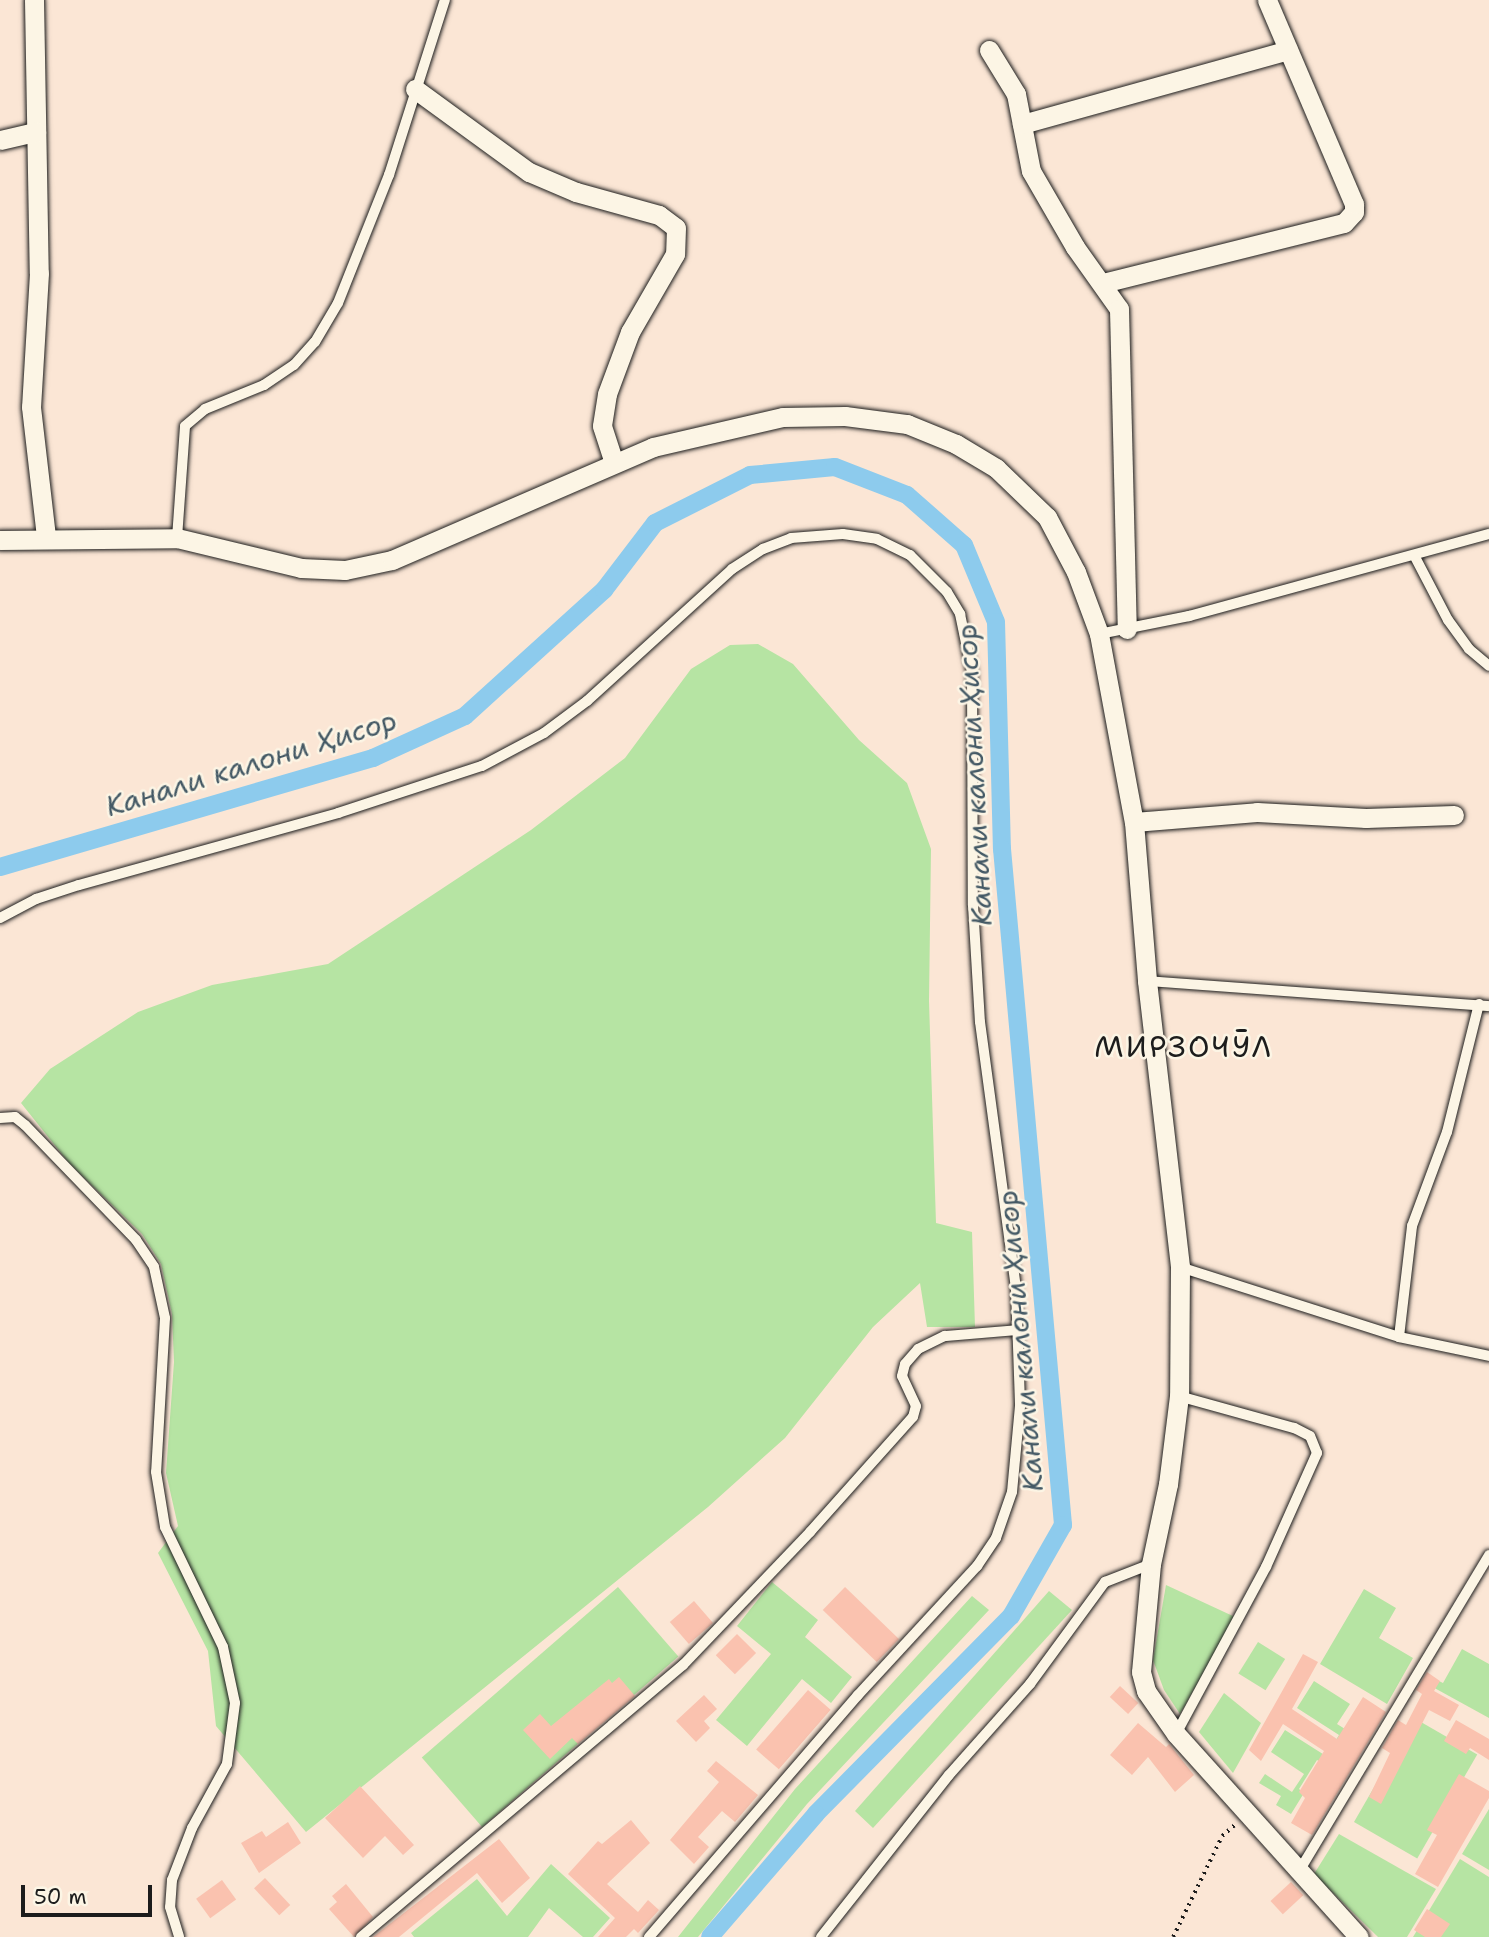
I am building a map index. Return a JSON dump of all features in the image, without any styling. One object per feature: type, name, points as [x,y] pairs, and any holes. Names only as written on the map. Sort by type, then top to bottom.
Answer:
[{"type":"street","points":[[34,0],[39,273],[31,407],[46,536]]},
{"type":"street","points":[[1103,283],[1344,223],[1351,216],[1354,204],[1267,0]]},
{"type":"street","points":[[989,50],[1011,82],[1031,171],[1076,247],[1119,309],[1122,327],[1127,629]]},
{"type":"street","points":[[1022,124],[1288,50]]},
{"type":"street","points":[[415,89],[529,172],[576,192],[659,215],[677,228],[675,254],[630,332],[607,394],[602,426],[614,462]]},
{"type":"street","points":[[0,140],[36,132]]},
{"type":"street","points":[[0,540],[46,536],[177,538],[301,568],[345,570],[392,560],[614,462],[723,427],[783,417],[845,416],[907,424],[956,444],[996,468],[1047,517],[1076,572],[1099,634],[1134,822],[1147,981],[1180,1266],[1179,1396],[1168,1484],[1151,1564],[1142,1672],[1146,1691],[1176,1734],[1246,1816],[1359,1937]]},
{"type":"street","points":[[1134,822],[1258,812],[1366,818],[1454,815]]},
{"type":"lane","points":[[177,538],[186,426],[205,409],[264,385],[294,365],[315,342],[355,263],[445,0]]},
{"type":"lane","points":[[0,918],[36,899],[79,885],[338,813],[482,766],[544,733],[587,701],[732,569],[763,549],[816,534],[877,539],[910,555],[933,575],[960,614],[969,644],[975,720],[972,905],[980,1022],[1018,1330],[1018,1460],[996,1538],[977,1566],[858,1695],[649,1937]]},
{"type":"lane","points":[[1099,634],[1127,629],[1489,534]]},
{"type":"lane","points":[[1414,555],[1448,620],[1469,649],[1489,666]]},
{"type":"lane","points":[[1147,981],[1484,1005],[1447,1132],[1412,1226],[1399,1337]]},
{"type":"lane","points":[[0,1118],[15,1117],[24,1125],[136,1240],[154,1267],[165,1318],[156,1472],[165,1527],[223,1647],[235,1703],[227,1764],[192,1828],[172,1880],[170,1907],[179,1937]]},
{"type":"lane","points":[[1180,1266],[1399,1337],[1489,1356]]},
{"type":"lane","points":[[361,1937],[683,1665],[792,1551],[913,1417],[916,1406],[902,1376],[905,1364],[918,1349],[945,1336],[1018,1330]]},
{"type":"lane","points":[[1176,1734],[1266,1567],[1317,1453],[1310,1436],[1294,1428],[1179,1396]]},
{"type":"lane","points":[[1297,1873],[1489,1555]]},
{"type":"lane","points":[[821,1937],[949,1775],[1030,1684],[1105,1583],[1151,1564]]},
{"type":"path","points":[[1173,1937],[1222,1836],[1246,1816]]},
{"type":"green space","points":[[758,644],[793,664],[859,740],[907,783],[931,849],[929,1001],[936,1223],[972,1232],[975,1327],[927,1327],[920,1283],[873,1327],[785,1438],[708,1507],[306,1832],[216,1726],[208,1651],[158,1553],[178,1526],[166,1473],[174,1362],[172,1314],[161,1264],[142,1234],[69,1163],[21,1103],[50,1069],[138,1012],[212,985],[328,964],[531,830],[625,758],[691,669],[730,645]]},
{"type":"green space","points":[[772,1582],[818,1620],[805,1637],[852,1677],[831,1703],[802,1679],[747,1746],[716,1720],[771,1654],[737,1626]]},
{"type":"green space","points":[[1166,1585],[1235,1617],[1180,1714],[1164,1690],[1153,1660]]},
{"type":"green space","points":[[618,1587],[678,1656],[482,1827],[422,1758]]},
{"type":"green space","points":[[1364,1589],[1396,1608],[1379,1638],[1413,1658],[1387,1704],[1320,1664]]},
{"type":"green space","points":[[1049,1591],[1072,1610],[873,1828],[855,1811]]},
{"type":"green space","points":[[972,1596],[989,1610],[807,1804],[698,1937],[678,1937],[795,1789]]},
{"type":"green space","points":[[1258,1642],[1285,1659],[1266,1690],[1238,1673]]},
{"type":"green space","points":[[1462,1649],[1489,1664],[1489,1718],[1429,1685],[1433,1678],[1443,1683]]},
{"type":"green space","points":[[1314,1681],[1350,1704],[1337,1724],[1366,1742],[1325,1765],[1317,1760],[1299,1789],[1304,1793],[1291,1814],[1276,1805],[1281,1796],[1259,1783],[1265,1774],[1292,1792],[1304,1774],[1271,1752],[1285,1730],[1326,1756],[1339,1735],[1297,1708]]},
{"type":"green space","points":[[1224,1693],[1261,1723],[1233,1773],[1199,1732]]},
{"type":"green space","points":[[1414,1718],[1477,1754],[1417,1858],[1354,1822]]},
{"type":"green space","points":[[1489,1809],[1489,1870],[1462,1854]]},
{"type":"green space","points":[[1339,1834],[1436,1889],[1407,1937],[1378,1937],[1314,1874]]},
{"type":"green space","points":[[1460,1859],[1489,1877],[1489,1937],[1413,1937]]},
{"type":"green space","points":[[551,1864],[610,1918],[593,1937],[583,1937],[549,1908],[528,1937],[414,1937],[411,1933],[477,1879],[507,1916]]},
{"type":"building","points":[[845,1587],[899,1639],[877,1662],[823,1610]]},
{"type":"building","points":[[694,1601],[713,1623],[689,1644],[670,1622]]},
{"type":"building","points":[[737,1634],[756,1653],[735,1674],[716,1655]]},
{"type":"building","points":[[1303,1654],[1318,1662],[1292,1709],[1337,1739],[1363,1697],[1386,1712],[1312,1835],[1291,1823],[1305,1798],[1299,1792],[1324,1751],[1283,1724],[1261,1761],[1249,1750]]},
{"type":"building","points":[[1427,1672],[1440,1681],[1434,1691],[1459,1705],[1450,1721],[1429,1710],[1381,1804],[1369,1797],[1390,1753],[1382,1748],[1398,1720],[1406,1725],[1422,1694],[1416,1690]]},
{"type":"building","points":[[619,1677],[635,1696],[578,1744],[572,1738],[550,1759],[523,1730],[540,1714],[551,1726],[609,1679],[612,1683]]},
{"type":"building","points":[[1120,1686],[1138,1703],[1128,1714],[1110,1697]]},
{"type":"building","points":[[808,1690],[831,1710],[779,1769],[756,1750]]},
{"type":"building","points":[[704,1695],[717,1709],[704,1721],[710,1728],[696,1742],[676,1721]]},
{"type":"building","points":[[1456,1720],[1489,1739],[1489,1760],[1470,1748],[1466,1754],[1444,1741]]},
{"type":"building","points":[[1138,1723],[1166,1747],[1169,1744],[1194,1775],[1175,1792],[1148,1757],[1132,1775],[1110,1755]]},
{"type":"building","points":[[716,1761],[758,1795],[735,1822],[722,1811],[698,1837],[709,1847],[694,1864],[670,1840],[719,1782],[707,1771]]},
{"type":"building","points":[[1459,1774],[1489,1791],[1489,1798],[1438,1887],[1415,1874],[1437,1835],[1427,1830]]},
{"type":"building","points":[[360,1786],[414,1845],[403,1855],[385,1836],[363,1858],[325,1818]]},
{"type":"building","points":[[631,1820],[650,1843],[607,1884],[638,1912],[648,1900],[659,1910],[638,1933],[634,1929],[626,1937],[598,1937],[615,1918],[568,1874],[598,1841],[602,1844]]},
{"type":"building","points":[[288,1822],[301,1843],[259,1873],[241,1843],[262,1831],[266,1837]]},
{"type":"building","points":[[499,1839],[530,1878],[502,1903],[477,1873],[399,1937],[373,1937]]},
{"type":"building","points":[[265,1878],[290,1905],[279,1915],[254,1888]]},
{"type":"building","points":[[222,1880],[236,1899],[210,1918],[196,1899]]},
{"type":"building","points":[[1291,1882],[1303,1895],[1283,1914],[1271,1901]]},
{"type":"building","points":[[346,1884],[373,1917],[354,1937],[329,1909],[337,1902],[332,1896]]},
{"type":"building","points":[[1427,1909],[1450,1924],[1441,1937],[1425,1937],[1414,1930]]},
{"type":"waterway","name":"Канали калони Ҳисор","points":[[0,867],[373,758],[465,716],[604,590],[655,523],[750,475],[835,467],[907,495],[964,545],[996,622],[1002,849],[1063,1525],[1011,1616],[816,1814],[710,1937]]},
{"type":"district","name":"МИРЗОЧӮЛ","points":[[1184,1047]]}]
